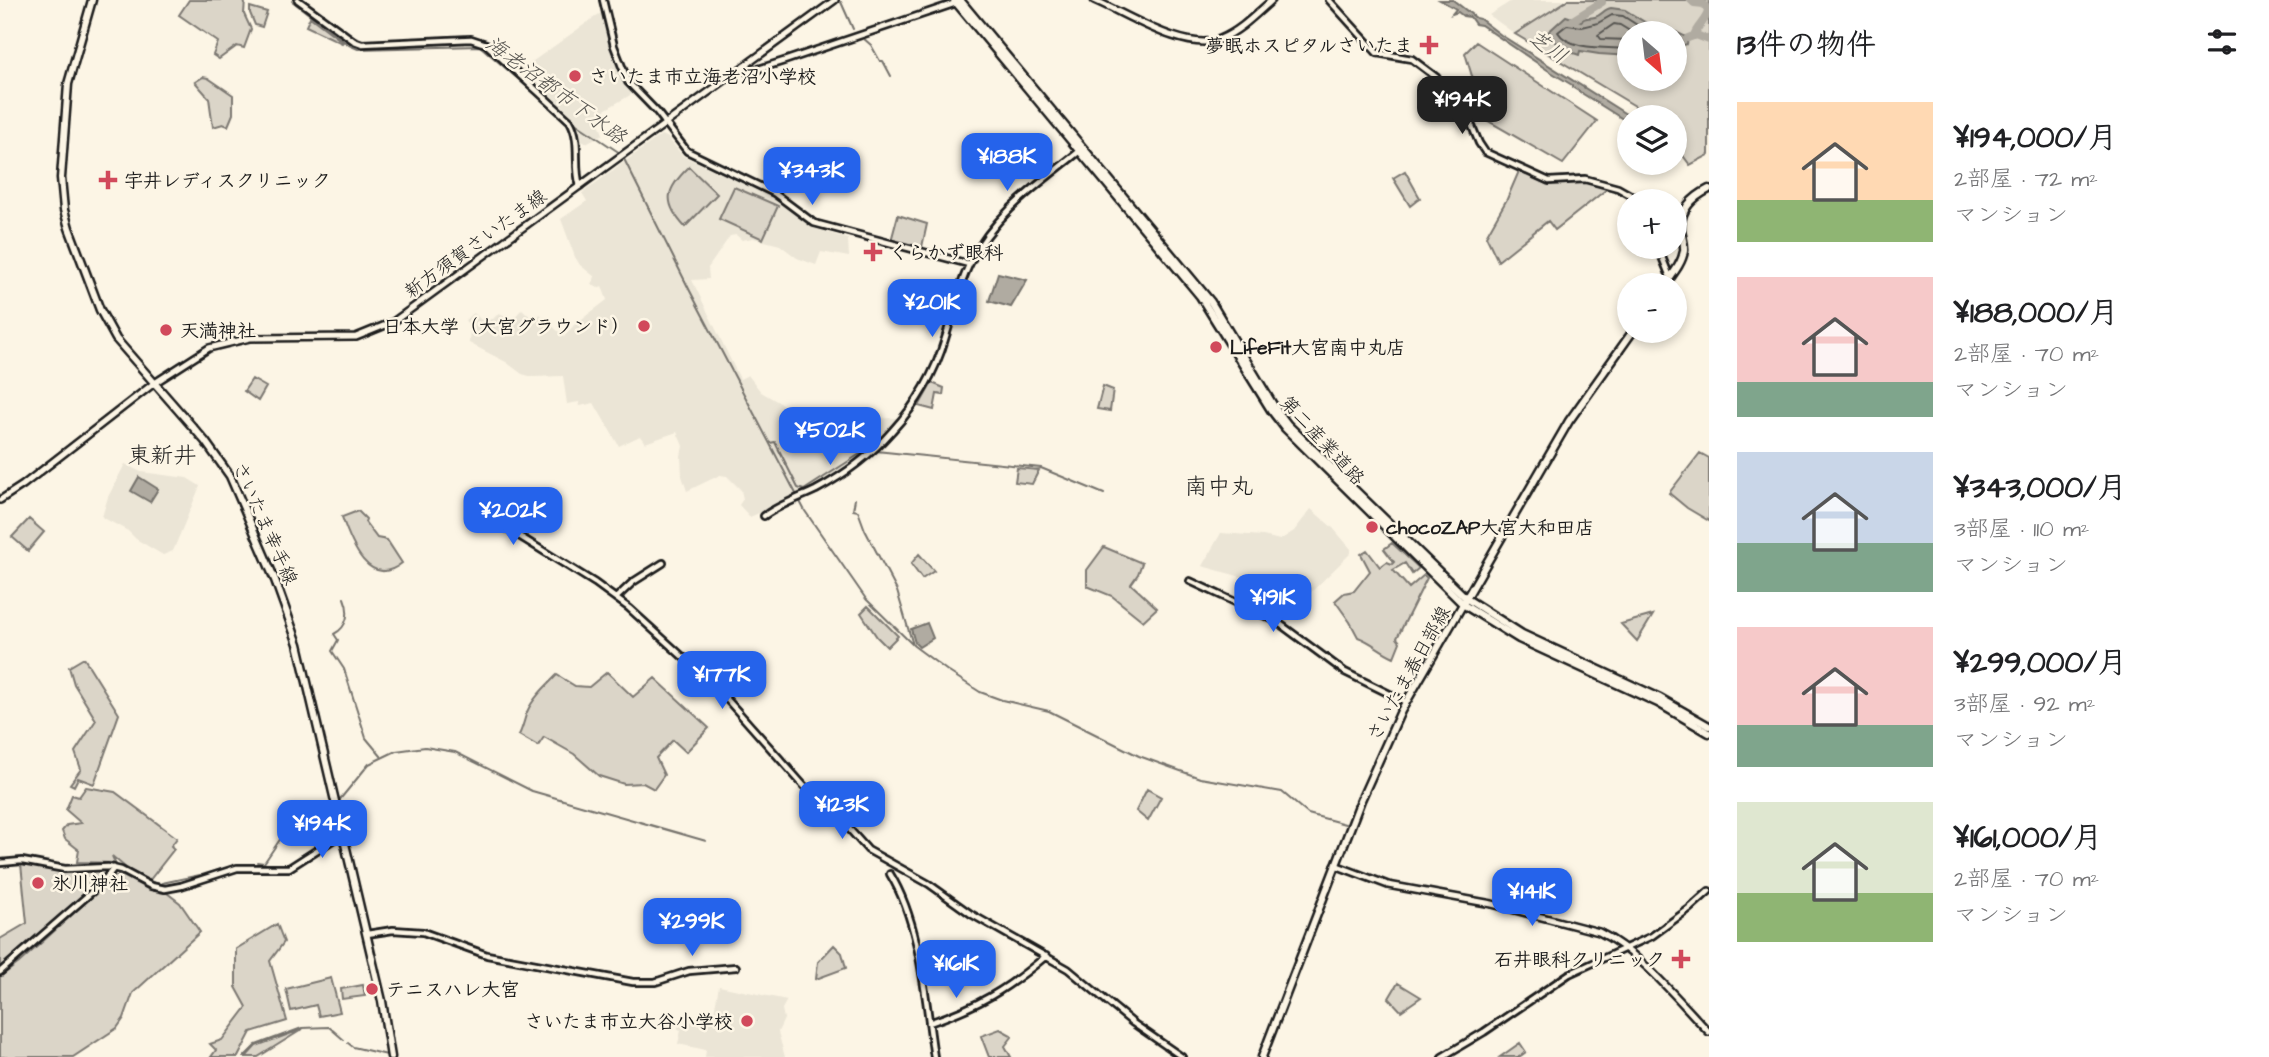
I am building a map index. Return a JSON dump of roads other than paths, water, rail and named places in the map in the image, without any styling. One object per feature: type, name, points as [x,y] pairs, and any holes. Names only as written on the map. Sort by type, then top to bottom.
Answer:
[{"type":"main road","name":"さいたま幸手線","points":[[92,0],[68,85],[61,178],[64,210],[73,241],[108,326],[121,347],[216,454],[241,497],[296,636],[367,934],[385,1015],[391,1057]]},
{"type":"main road","name":"新方須賀さいたま線","points":[[0,500],[198,353],[228,342],[250,338],[345,338],[386,326],[835,0]]},
{"type":"main road","points":[[1094,0],[1174,36],[1202,43],[1230,35],[1272,0]]},
{"type":"main road","name":"第二産業道路","points":[[959,1],[1207,305],[1282,425],[1465,602],[1519,639],[1666,708],[1709,733]]},
{"type":"main road","points":[[1673,273],[1682,258],[1682,220],[1694,197],[1707,190]]},
{"type":"main road","name":"さいたま春日部線","points":[[1262,1057],[1335,865],[1387,740],[1406,702],[1569,421],[1624,343]]},
{"type":"main road","name":"第二産業道路","points":[[1465,602],[1522,634],[1660,698],[1709,726]]},
{"type":"main road","points":[[1335,865],[1388,885],[1492,904],[1610,937],[1709,1032]]},
{"type":"street","points":[[298,0],[357,43],[471,40],[486,44],[570,121],[576,138],[580,186]]},
{"type":"street","points":[[603,0],[614,46],[628,82],[682,146],[694,156],[774,193],[814,223],[970,264]]},
{"type":"street","points":[[1329,0],[1377,53],[1412,59],[1436,77],[1466,112],[1485,152],[1549,181],[1585,179],[1620,189]]},
{"type":"street","points":[[741,69],[749,72],[959,1]]},
{"type":"street","points":[[764,516],[837,478],[866,456],[902,419],[924,388],[940,354],[957,293],[985,237],[1005,212],[1027,192],[1081,150]]},
{"type":"street","points":[[477,510],[617,598],[716,687],[804,786],[835,813],[862,845],[929,884],[971,914],[1074,974],[1133,1023],[1182,1057]]},
{"type":"street","points":[[617,598],[633,582],[663,563]]},
{"type":"street","points":[[1190,581],[1276,621],[1345,672],[1406,702]]},
{"type":"street","points":[[0,863],[22,861],[65,869],[97,866],[114,868],[162,889],[237,868],[289,868],[343,833]]},
{"type":"street","points":[[0,972],[101,884],[114,868]]},
{"type":"street","points":[[890,874],[909,915],[934,1057]]},
{"type":"street","points":[[1442,1057],[1569,974],[1652,936],[1709,891]]},
{"type":"street","points":[[367,934],[393,930],[423,932],[487,955],[633,982],[655,982],[689,971],[736,967]]},
{"type":"street","points":[[929,1023],[992,997],[1046,956]]},
{"type":"water","points":[[1440,0],[1453,0],[1501,35],[1617,108],[1617,115],[1481,25],[1475,24],[1470,17],[1458,12],[1452,14],[1456,9]]},
{"type":"water","points":[[1607,10],[1625,10],[1643,21],[1617,21],[1617,55],[1580,51],[1579,55],[1568,51],[1545,35],[1566,16],[1581,21]]},
{"type":"water","points":[[998,273],[1027,280],[1011,307],[989,301]]},
{"type":"water","points":[[139,477],[158,489],[150,502],[131,491]]},
{"type":"water","points":[[927,623],[933,638],[919,647],[911,629]]},
{"type":"waterway","points":[[1573,20],[1602,2],[1601,0]]},
{"type":"waterway","points":[[1691,0],[1704,4],[1708,11],[1694,36]]},
{"type":"waterway","name":"海老沼都市下水路","points":[[292,1],[358,49],[480,46],[555,111]]},
{"type":"waterway","points":[[841,2],[853,29]]},
{"type":"waterway","points":[[1688,38],[1696,35],[1709,40]]},
{"type":"waterway","points":[[863,38],[871,45],[880,61],[883,61],[891,76]]},
{"type":"waterway","name":"海老沼都市下水路","points":[[572,121],[620,153]]},
{"type":"waterway","points":[[623,157],[805,511],[866,599],[914,646],[980,692],[1049,711],[1139,756],[1200,778],[1282,792],[1308,814],[1345,824]]},
{"type":"waterway","points":[[770,443],[775,442],[798,488],[804,490],[866,450],[871,450]]},
{"type":"waterway","points":[[876,451],[1041,468],[1104,494]]},
{"type":"waterway","points":[[855,499],[853,510],[858,511],[897,591],[913,645]]},
{"type":"waterway","points":[[344,598],[346,619],[334,634],[338,640],[332,651],[344,669],[366,738],[381,756]]},
{"type":"waterway","points":[[337,803],[369,764],[396,751],[425,747],[455,752],[532,791],[706,841]]},
{"type":"waterway","points":[[257,862],[264,863],[281,838],[333,806]]},
{"type":"waterway","points":[[162,883],[200,875]]},
{"type":"waterway","points":[[244,1057],[256,1045],[302,1028],[329,1027],[344,1040]]},
{"type":"waterway","points":[[348,1043],[353,1047],[387,1055]]},
{"type":"place","name":"夢眠ホスピタルさいたま","points":[[1429,45]]},
{"type":"place","name":"さいたま市立海老沼小学校","points":[[575,76]]},
{"type":"place","name":"宇井レディスクリニック","points":[[108,180]]},
{"type":"place","name":"くらかず眼科","points":[[873,252]]},
{"type":"place","name":"日本大学（大宮グラウンド）","points":[[644,326]]},
{"type":"place","name":"天満神社","points":[[166,330]]},
{"type":"place","name":"LifeFit大宮南中丸店","points":[[1216,347]]},
{"type":"place","name":"chocoZAP大宮大和田店","points":[[1372,527]]},
{"type":"place","name":"氷川神社","points":[[38,883]]},
{"type":"place","name":"石井眼科クリニック","points":[[1681,959]]},
{"type":"place","name":"テニスハレ大宮","points":[[372,989]]},
{"type":"place","name":"さいたま市立大谷小学校","points":[[747,1021]]},
{"type":"district","name":"東新井","points":[[162,455]]},
{"type":"district","name":"南中丸","points":[[1219,486]]},
{"type":"water label","name":"芝川","points":[[1548,47]]}]
